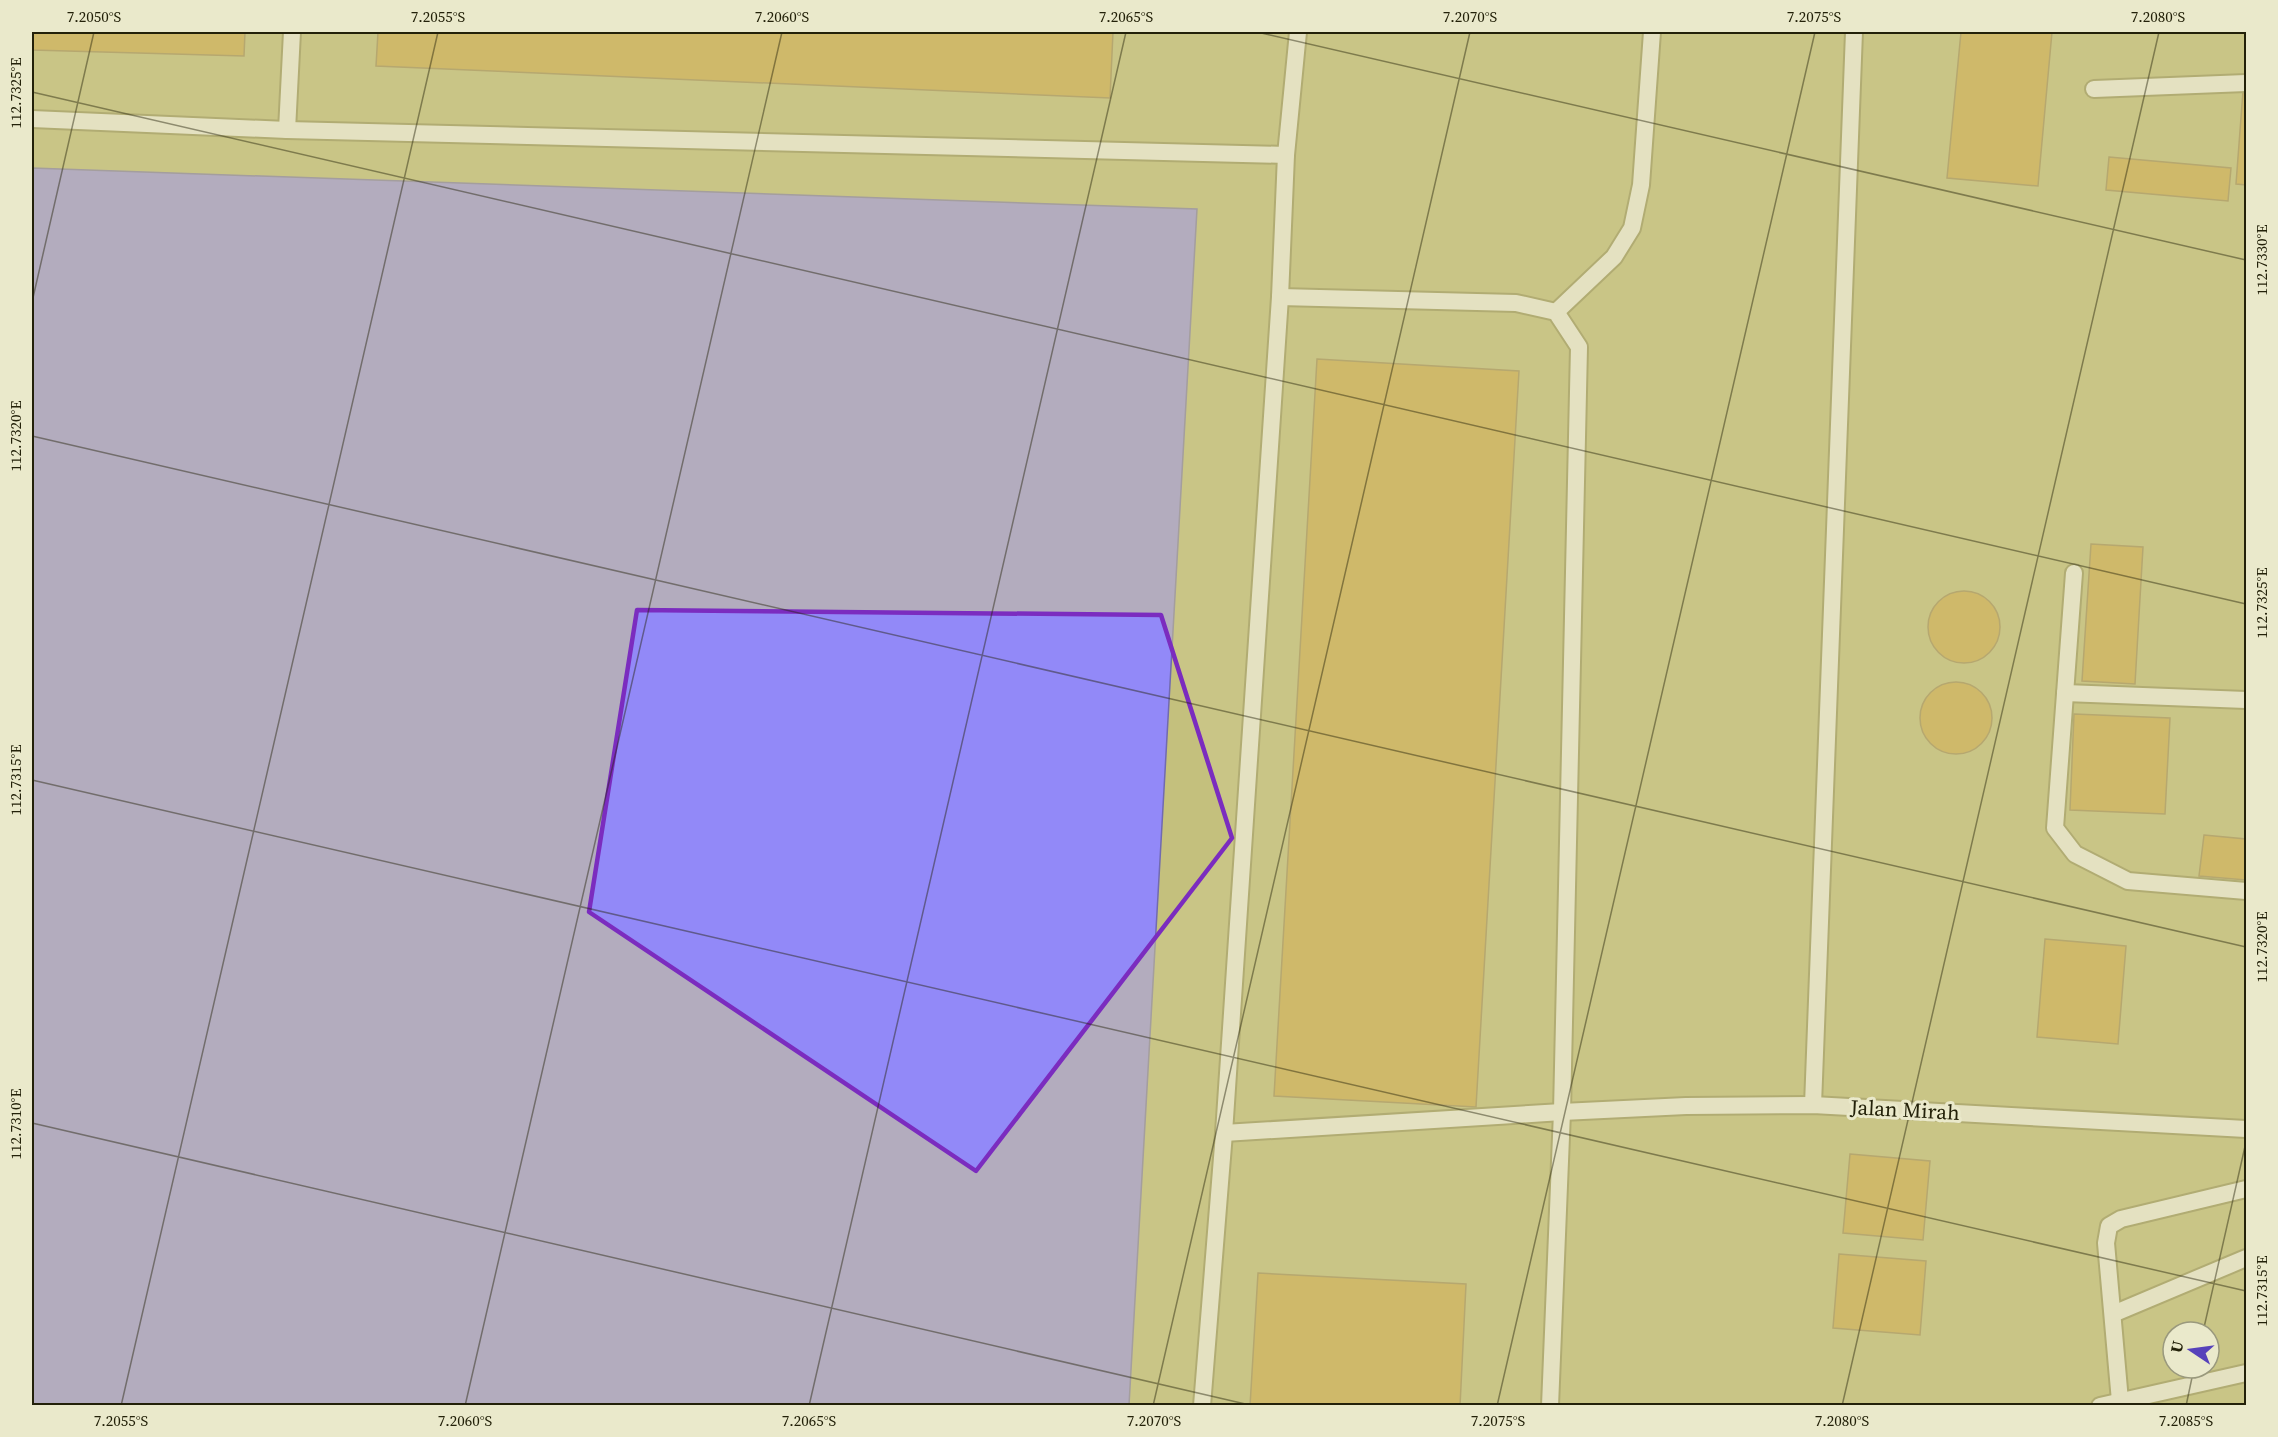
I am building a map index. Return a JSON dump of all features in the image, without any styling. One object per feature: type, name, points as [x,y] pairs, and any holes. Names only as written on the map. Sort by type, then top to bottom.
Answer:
[{"type":"lane","points":[[287,130],[292,32]]},
{"type":"lane","points":[[1202,1406],[1224,1133],[1280,297],[1286,155],[1298,32]]},
{"type":"lane","points":[[1556,312],[1614,257],[1632,228],[1641,185],[1652,32]]},
{"type":"lane","points":[[1812,1105],[1854,32]]},
{"type":"lane","points":[[2094,89],[2247,83]]},
{"type":"lane","points":[[32,119],[287,130],[1286,155]]},
{"type":"lane","points":[[1280,297],[1516,303],[1556,312],[1579,347],[1562,1112],[1550,1406]]},
{"type":"lane","points":[[2074,573],[2055,828],[2075,854],[2128,881],[2247,891]]},
{"type":"lane","points":[[2065,693],[2247,700]]},
{"type":"lane","name":"Jalan Mirah","points":[[1224,1133],[1686,1106],[1812,1105],[2247,1129]]},
{"type":"lane","points":[[2120,1401],[2106,1243],[2109,1226],[2121,1219],[2247,1189]]},
{"type":"lane","points":[[2113,1314],[2247,1258]]},
{"type":"lane","points":[[2100,1406],[2247,1373]]},
{"type":"highlighted area","points":[[637,610],[1161,615],[1232,838],[976,1171],[589,912]]},
{"type":"shaded area","points":[[32,32],[2246,32],[2246,1405],[1129,1405],[1197,209],[32,168]]},
{"type":"shaded area","points":[[32,168],[1197,209],[1129,1405],[32,1405]]},
{"type":"building","points":[[32,32],[245,32],[244,56],[32,50]]},
{"type":"building","points":[[378,32],[1113,32],[1110,98],[376,66]]},
{"type":"building","points":[[1961,32],[2052,32],[2038,186],[1947,178]]},
{"type":"building","points":[[2243,91],[2246,92],[2246,185],[2236,184]]},
{"type":"building","points":[[2109,157],[2231,168],[2228,201],[2106,190]]},
{"type":"building","points":[[1317,359],[1519,371],[1476,1107],[1274,1096]]},
{"type":"building","points":[[2091,544],[2143,547],[2135,684],[2082,681]]},
{"type":"building","points":[[1964,591],[1984,597],[1994,607],[2000,627],[1994,647],[1984,657],[1964,663],[1944,657],[1934,647],[1928,627],[1934,607],[1944,597]]},
{"type":"building","points":[[1956,682],[1976,688],[1986,698],[1992,718],[1986,738],[1976,748],[1956,754],[1936,748],[1926,738],[1920,718],[1926,698],[1936,688]]},
{"type":"building","points":[[2074,714],[2170,718],[2165,814],[2070,810]]},
{"type":"building","points":[[2204,835],[2246,839],[2246,880],[2199,876]]},
{"type":"building","points":[[2045,939],[2126,946],[2118,1044],[2037,1037]]},
{"type":"building","points":[[1850,1154],[1930,1161],[1923,1240],[1843,1233]]},
{"type":"building","points":[[1839,1254],[1926,1261],[1920,1335],[1833,1328]]},
{"type":"building","points":[[1258,1273],[1466,1284],[1460,1406],[1250,1406]]}]
